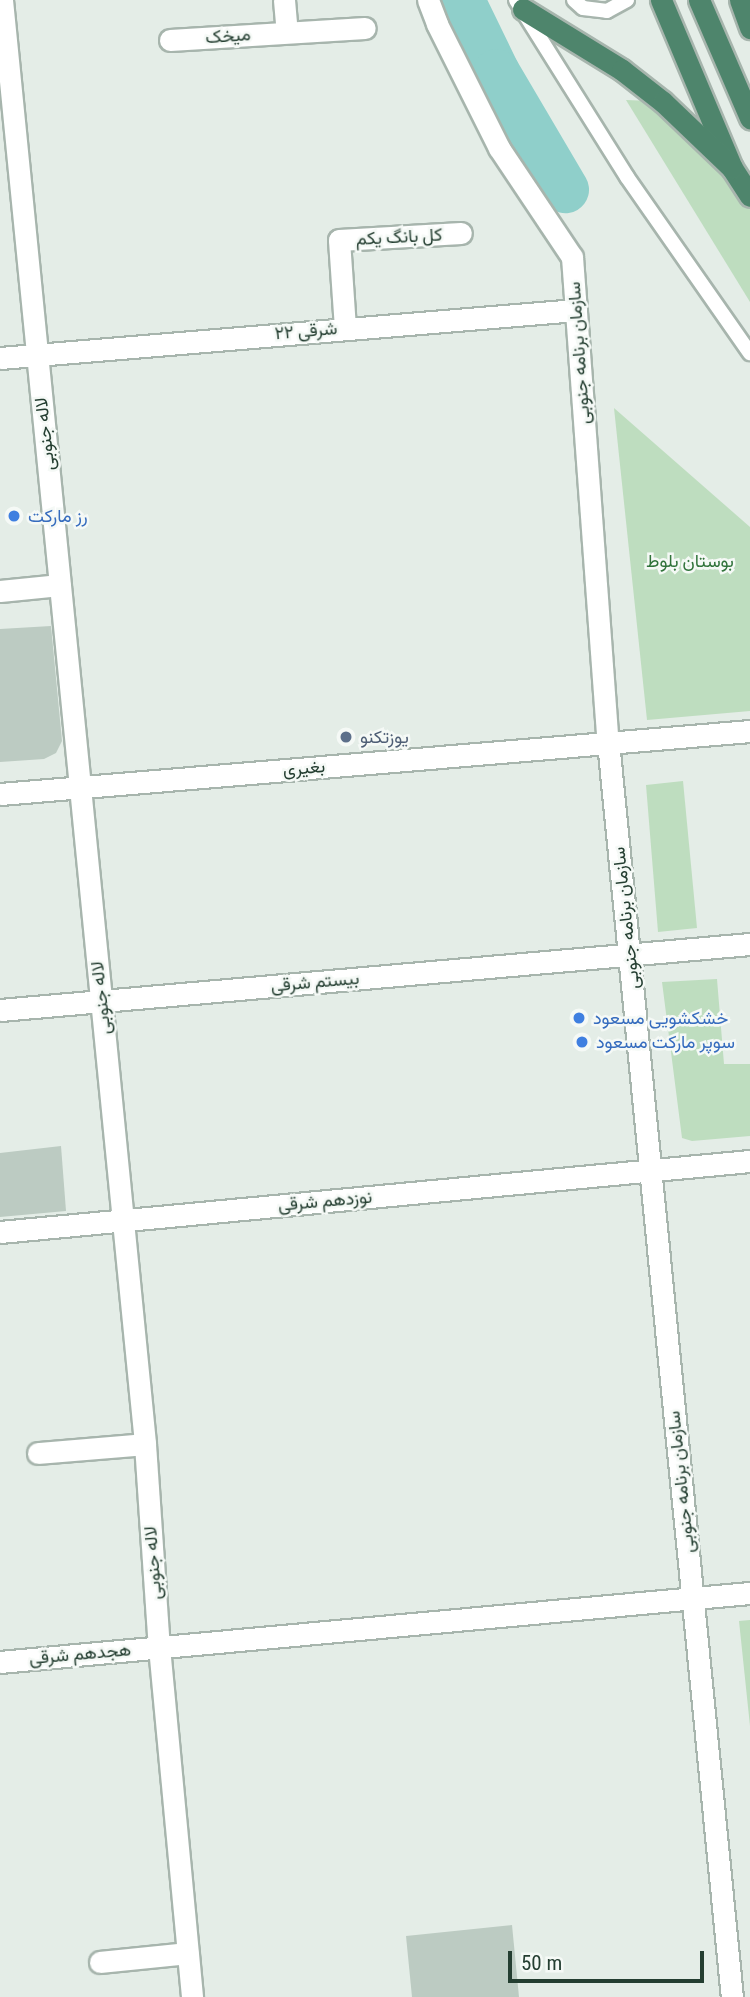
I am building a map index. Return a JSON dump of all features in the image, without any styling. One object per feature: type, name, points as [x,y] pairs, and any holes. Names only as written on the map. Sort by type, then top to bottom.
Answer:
[{"type":"highway","points":[[661,0],[732,168],[750,196]]},
{"type":"highway","points":[[699,0],[750,118]]},
{"type":"highway","points":[[740,0],[750,28]]},
{"type":"highway","points":[[519,5],[622,70],[663,102],[732,168]]},
{"type":"street","name":"لاله جنوبی","points":[[2,0],[3,57],[37,355],[145,1444],[159,1647],[192,1997]]},
{"type":"street","points":[[284,0],[287,32]]},
{"type":"street","name":"سازمان برنامه جنوبی","points":[[428,0],[437,24],[499,148],[572,257],[608,742],[732,1997]]},
{"type":"street","name":"میخک","points":[[170,40],[365,28]]},
{"type":"street","name":"کل بانگ یکم","points":[[345,327],[340,240],[461,233]]},
{"type":"street","name":"۲۲ شرقی","points":[[0,358],[345,327],[576,310]]},
{"type":"street","points":[[0,591],[60,585]]},
{"type":"street","name":"بغیری","points":[[0,794],[750,731]]},
{"type":"street","name":"بیستم شرقی","points":[[0,1010],[750,944]]},
{"type":"street","name":"نوزدهم شرقی","points":[[0,1232],[750,1161]]},
{"type":"street","points":[[38,1453],[145,1444]]},
{"type":"street","name":"هجدهم شرقی","points":[[0,1662],[750,1593]]},
{"type":"street","points":[[100,1962],[188,1954]]},
{"type":"lane","points":[[574,0],[583,8],[607,11],[627,0]]},
{"type":"lane","points":[[519,5],[627,177],[750,354]]},
{"type":"green space","points":[[626,100],[651,101],[725,170],[750,209],[750,302]]},
{"type":"green space","name":"بوستان بلوط","points":[[614,408],[750,527],[750,711],[647,720]]},
{"type":"green space","points":[[683,781],[697,928],[658,932],[646,785]]},
{"type":"green space","points":[[717,979],[724,1064],[750,1064],[750,1136],[692,1141],[682,1138],[662,982]]},
{"type":"green space","points":[[750,1620],[750,1726],[739,1621]]},
{"type":"building","points":[[51,626],[62,741],[56,753],[44,759],[0,762],[0,629]]},
{"type":"building","points":[[61,1146],[66,1211],[0,1217],[0,1153]]},
{"type":"building","points":[[512,1925],[519,1997],[412,1997],[406,1936]]},
{"type":"waterway","points":[[461,0],[496,72],[565,189]]},
{"type":"place","name":"رز مارکت","points":[[14,516]]},
{"type":"place","name":"یوزتکنو","points":[[346,737]]},
{"type":"place","name":"خشکشویی مسعود","points":[[579,1018]]},
{"type":"place","name":"سوپر مارکت مسعود","points":[[582,1042]]}]
